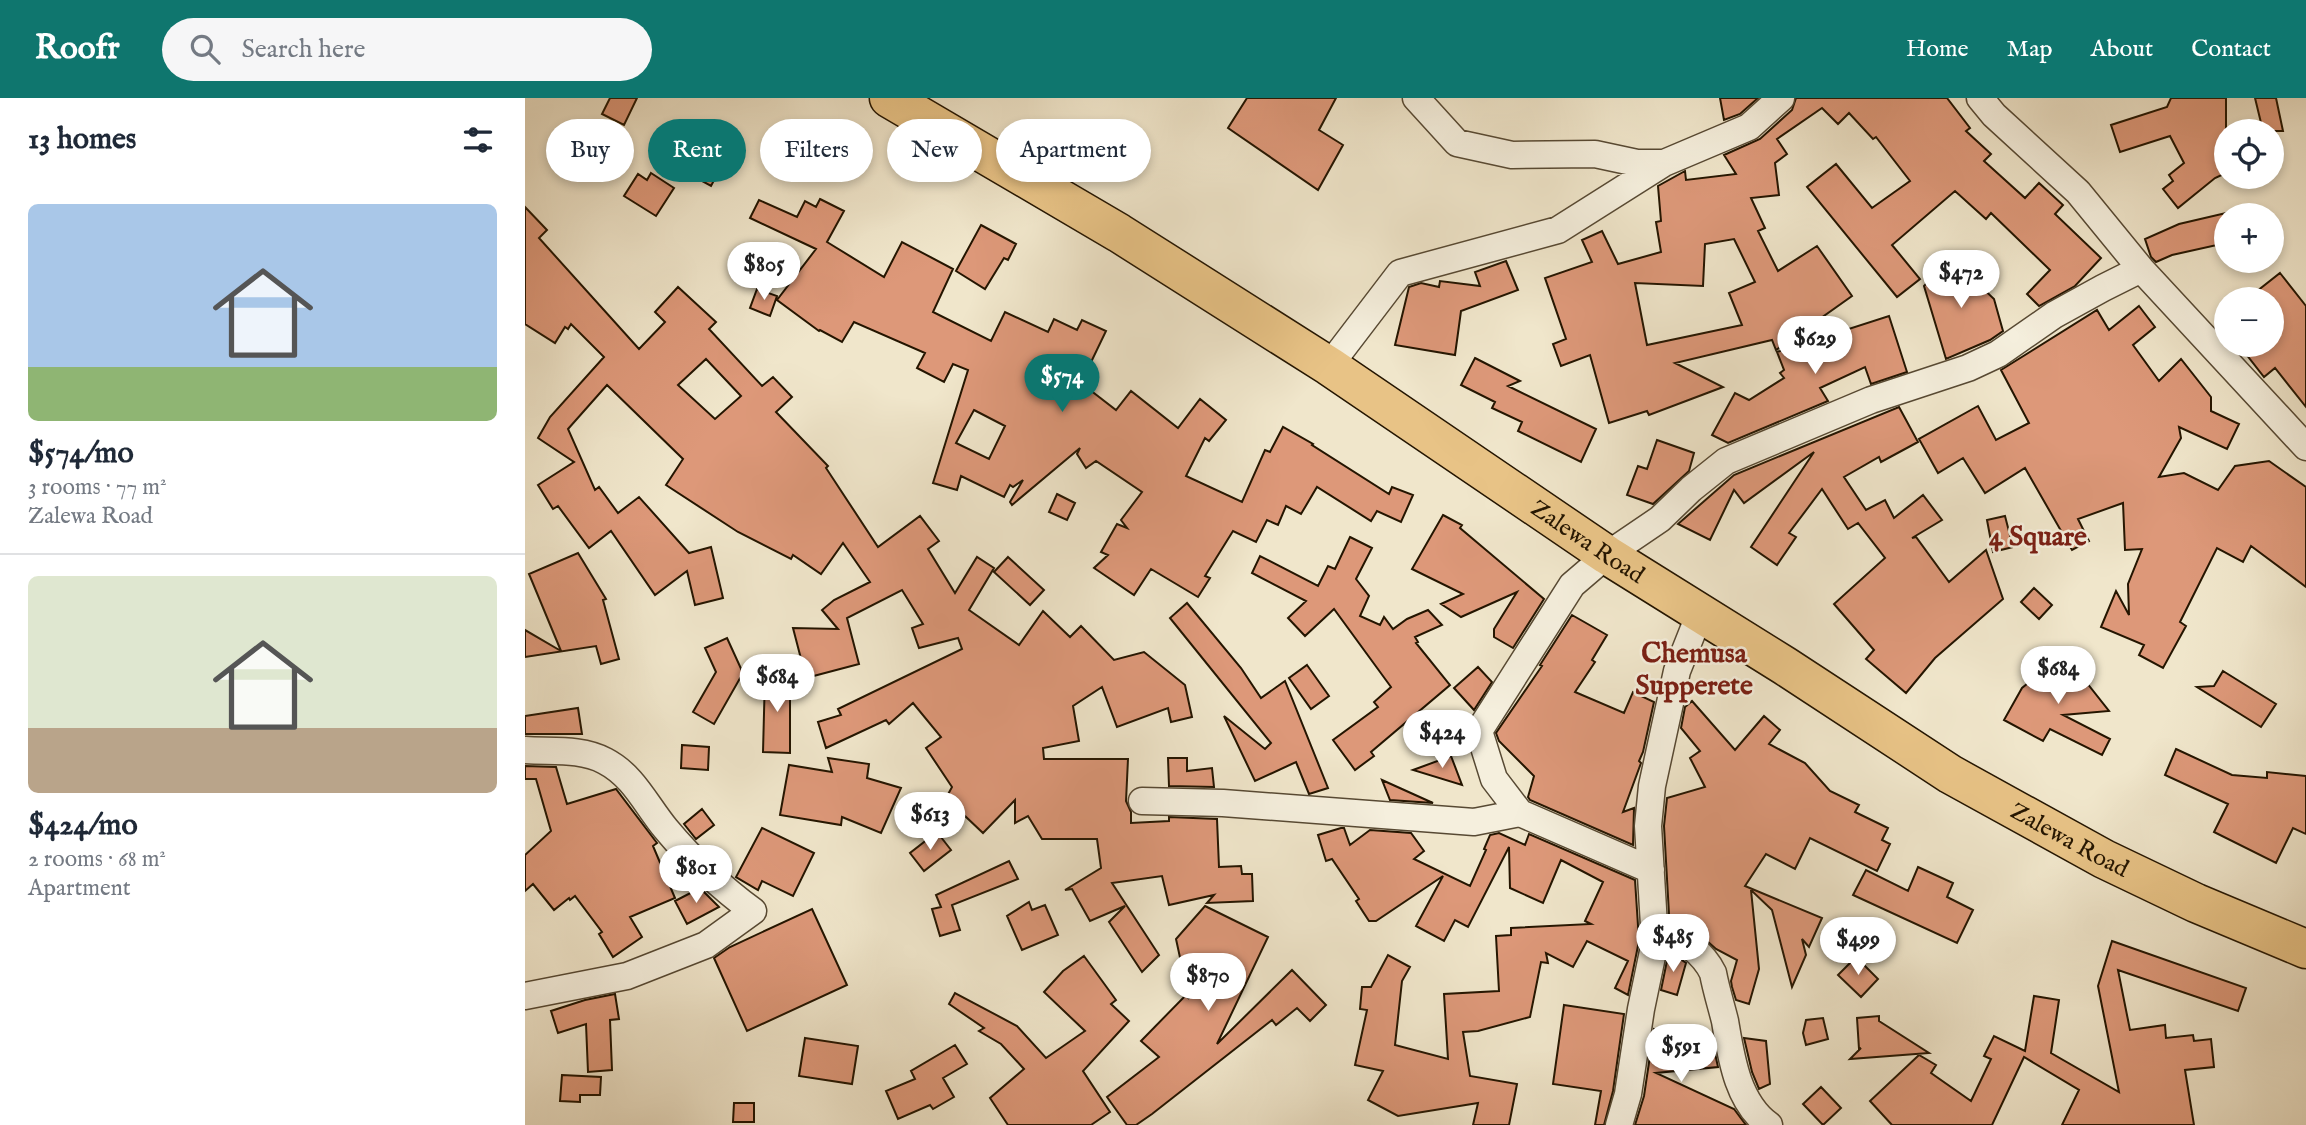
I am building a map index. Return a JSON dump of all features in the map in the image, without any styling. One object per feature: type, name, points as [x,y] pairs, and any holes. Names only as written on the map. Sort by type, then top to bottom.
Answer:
[{"type":"highway","name":"Zalewa Road","points":[[889,98],[1118,233],[1329,366],[1607,555],[1950,774],[2116,865],[2196,903],[2306,949]]},
{"type":"street","points":[[1416,98],[1457,144],[1512,155],[1595,154],[1636,163],[1664,163]]},
{"type":"street","points":[[1329,366],[1399,273],[1558,230],[1664,163],[1749,127],[1781,98]]},
{"type":"street","points":[[1980,98],[1994,115],[2078,192],[2141,269],[2306,447]]},
{"type":"street","points":[[1651,870],[1520,813],[1494,779],[1479,731],[1572,585],[1607,555],[1660,519],[1726,461],[1871,400],[1968,368],[1998,354],[2055,315],[2141,269]]},
{"type":"street","points":[[1619,1125],[1628,1094],[1641,1009],[1654,952],[1648,826],[1652,786],[1677,671],[1700,613]]},
{"type":"street","points":[[525,750],[581,752],[604,760],[621,771],[635,785],[664,827],[719,886],[753,911],[706,945],[627,976],[525,996]]},
{"type":"street","points":[[1142,801],[1223,803],[1474,822],[1520,813]]},
{"type":"street","points":[[1654,923],[1689,944],[1707,962],[1713,973],[1738,1081],[1756,1114],[1769,1125]]},
{"type":"building","points":[[610,98],[637,98],[627,119],[612,119],[602,114]]},
{"type":"building","points":[[1247,98],[1336,98],[1319,130],[1343,145],[1318,190],[1228,128]]},
{"type":"building","points":[[1720,98],[1758,98],[1740,114],[1724,120]]},
{"type":"building","points":[[1796,98],[1947,98],[1970,128],[1966,131],[1991,154],[1984,161],[2025,198],[2039,183],[2063,205],[2055,214],[2101,258],[2075,286],[2039,306],[2027,294],[2050,270],[1991,213],[1986,219],[1955,191],[1892,245],[1920,279],[1897,297],[1807,187],[1836,164],[1872,208],[1910,181],[1876,137],[1873,139],[1849,113],[1838,124],[1822,108],[1777,139],[1787,154],[1775,163],[1779,195],[1751,198],[1765,228],[1758,231],[1778,271],[1817,246],[1852,296],[1776,350],[1772,340],[1675,363],[1723,387],[1649,415],[1647,411],[1609,423],[1590,355],[1561,366],[1553,344],[1566,339],[1545,278],[1592,262],[1582,240],[1602,231],[1618,264],[1661,252],[1656,222],[1661,221],[1658,186],[1685,171],[1686,180],[1736,174],[1724,155],[1760,139],[1792,110]],"holes":[[[1734,239],[1755,282],[1729,293],[1742,325],[1647,345],[1635,283],[1703,286],[1705,244]]]},
{"type":"building","points":[[2171,98],[2226,98],[2226,119],[2214,119],[2214,179],[2178,208],[2163,189],[2173,181],[2169,175],[2184,163],[2170,136],[2120,152],[2111,125],[2167,107]]},
{"type":"building","points":[[2255,98],[2276,98],[2280,119],[2260,119]]},
{"type":"building","points":[[638,174],[647,180],[665,182],[674,188],[656,216],[624,196]]},
{"type":"building","points":[[820,199],[844,211],[827,242],[884,277],[902,242],[953,269],[933,312],[991,341],[1005,312],[1048,332],[1054,319],[1077,330],[1082,320],[1106,331],[1081,383],[1116,410],[1131,391],[1178,428],[1200,399],[1226,420],[1209,441],[1205,438],[1186,476],[1242,502],[1265,450],[1270,452],[1283,427],[1389,494],[1392,487],[1413,495],[1401,522],[1377,511],[1371,521],[1317,487],[1301,514],[1286,506],[1278,525],[1267,520],[1256,542],[1233,531],[1205,576],[1210,578],[1198,597],[1151,569],[1134,595],[1094,568],[1108,555],[1101,552],[1117,524],[1127,528],[1121,520],[1142,492],[1096,461],[1086,468],[1077,454],[1080,448],[1012,505],[1010,502],[1023,480],[1013,487],[1010,485],[1004,497],[961,476],[957,490],[933,483],[968,370],[953,364],[944,382],[917,368],[925,353],[854,322],[842,342],[819,331],[777,300],[816,249],[750,218],[759,200],[797,217],[805,201],[816,207]],"holes":[[[974,410],[1005,426],[989,459],[956,443]]]},
{"type":"building","points":[[525,207],[547,230],[539,238],[639,349],[665,322],[655,312],[678,287],[716,322],[709,329],[762,386],[773,377],[792,397],[776,412],[828,466],[826,468],[878,547],[920,516],[939,541],[928,549],[955,593],[977,557],[994,568],[969,610],[1019,645],[1043,611],[1070,637],[1081,626],[1114,660],[1144,652],[1185,685],[1192,717],[1171,722],[1168,708],[1117,727],[1102,687],[1073,706],[1079,741],[1043,748],[1044,759],[1128,759],[1126,801],[1131,812],[1131,823],[1169,821],[1169,817],[1217,819],[1219,867],[1241,866],[1242,874],[1252,874],[1253,901],[1207,903],[1214,895],[1169,905],[1162,876],[1112,883],[1159,955],[1142,972],[1109,922],[1125,906],[1090,921],[1072,889],[1065,890],[1101,868],[1097,839],[1042,839],[1028,816],[1015,823],[1015,800],[983,833],[946,798],[952,787],[926,748],[941,737],[913,703],[889,724],[886,720],[826,748],[818,722],[841,715],[838,709],[962,649],[958,638],[919,648],[912,628],[923,624],[902,590],[847,618],[859,664],[806,678],[793,628],[838,629],[822,610],[834,600],[870,582],[843,543],[821,574],[793,555],[791,559],[738,532],[666,485],[683,459],[607,385],[568,429],[595,490],[599,487],[618,513],[639,497],[689,553],[711,547],[723,598],[695,605],[687,571],[655,595],[611,531],[589,548],[558,506],[553,509],[538,485],[574,462],[538,438],[550,417],[604,357],[571,324],[568,329],[565,327],[555,343],[525,324]],"holes":[[[706,359],[741,396],[715,419],[678,385]]]},
{"type":"building","points":[[2214,216],[2214,246],[2172,255],[2156,262],[2151,257],[2145,239],[2179,224]]},
{"type":"building","points":[[981,225],[1016,244],[1008,260],[1004,258],[985,289],[956,271]]},
{"type":"building","points":[[1951,258],[1994,299],[2003,331],[1990,340],[1946,359],[1924,286]]},
{"type":"building","points":[[1506,261],[1518,290],[1461,311],[1455,355],[1395,345],[1409,287],[1421,283],[1439,287],[1440,281],[1480,286],[1475,272]]},
{"type":"building","points":[[2280,273],[2306,306],[2306,407],[2275,368],[2264,377],[2248,357],[2284,357],[2284,287],[2262,287]]},
{"type":"building","points":[[757,289],[777,296],[770,316],[750,308]]},
{"type":"building","points":[[2139,306],[2155,327],[2133,345],[2159,381],[2181,359],[2211,397],[2211,411],[2239,424],[2227,449],[2179,427],[2181,438],[2159,477],[2184,473],[2218,490],[2235,466],[2269,461],[2306,487],[2306,587],[2251,546],[2243,562],[2217,548],[2180,622],[2186,626],[2163,668],[2139,655],[2144,645],[2101,627],[2116,591],[2129,615],[2128,584],[2142,549],[2125,550],[2123,503],[2078,519],[2089,541],[2072,550],[2025,468],[1985,493],[1963,458],[1938,473],[1919,439],[1978,406],[1996,440],[2029,423],[2001,370],[2097,310],[2109,330]]},
{"type":"building","points":[[1889,316],[1907,372],[1871,384],[1865,367],[1820,388],[1828,401],[1728,443],[1712,435],[1735,393],[1749,400],[1784,378],[1780,373],[1784,370],[1777,352]]},
{"type":"building","points":[[1475,358],[1520,381],[1508,386],[1596,429],[1581,462],[1518,431],[1522,422],[1492,408],[1495,402],[1461,385]]},
{"type":"building","points":[[1899,407],[1918,442],[1881,462],[1879,457],[1844,477],[1866,510],[1885,500],[1894,518],[1923,495],[1942,520],[1912,538],[1916,537],[1949,582],[1986,550],[2003,599],[1935,658],[1906,693],[1866,659],[1874,650],[1834,604],[1885,558],[1858,523],[1848,529],[1822,489],[1789,533],[1796,537],[1777,565],[1751,547],[1814,452],[1744,503],[1734,490],[1710,540],[1678,524],[1734,475]]},
{"type":"building","points":[[1657,440],[1694,453],[1689,471],[1653,504],[1627,495],[1638,466],[1647,469]]},
{"type":"building","points":[[1057,494],[1075,503],[1067,520],[1049,512]]},
{"type":"building","points":[[1443,515],[1462,525],[1460,528],[1544,599],[1513,648],[1494,637],[1494,629],[1517,592],[1461,617],[1441,604],[1463,594],[1412,569]]},
{"type":"building","points":[[2005,516],[2013,547],[1993,552],[1987,520]]},
{"type":"building","points":[[1350,537],[1372,548],[1356,579],[1369,596],[1360,616],[1380,625],[1384,617],[1393,629],[1407,619],[1428,610],[1442,625],[1415,637],[1418,642],[1416,643],[1450,685],[1371,752],[1374,756],[1355,770],[1333,740],[1378,707],[1374,702],[1391,687],[1334,609],[1305,636],[1288,618],[1306,601],[1252,573],[1260,556],[1318,586],[1328,566],[1335,569]]},
{"type":"building","points":[[578,553],[606,599],[603,600],[619,659],[601,664],[596,646],[525,657],[525,630],[561,651],[529,574]]},
{"type":"building","points":[[1008,557],[1044,590],[1030,605],[994,572]]},
{"type":"building","points":[[2034,588],[2052,605],[2039,619],[2021,602]]},
{"type":"building","points":[[1187,603],[1241,668],[1261,698],[1285,681],[1328,788],[1309,794],[1296,762],[1255,781],[1224,716],[1265,749],[1271,743],[1170,618]]},
{"type":"building","points":[[1572,615],[1607,635],[1592,660],[1595,662],[1575,692],[1624,713],[1633,692],[1654,702],[1639,761],[1641,763],[1623,812],[1634,808],[1633,845],[1530,800],[1528,797],[1534,776],[1499,741],[1496,733],[1542,666],[1540,665]]},
{"type":"building","points":[[727,638],[743,673],[714,724],[693,712],[716,672],[705,648]]},
{"type":"building","points":[[2064,654],[2109,711],[2063,715],[2110,739],[2102,755],[2050,729],[2043,741],[2004,720],[2022,688]]},
{"type":"building","points":[[1307,665],[1329,696],[1311,709],[1289,678]]},
{"type":"building","points":[[1478,667],[1492,682],[1474,710],[1454,688]]},
{"type":"building","points":[[2223,671],[2276,704],[2261,727],[2197,687],[2214,686]]},
{"type":"building","points":[[765,675],[790,675],[790,753],[763,752]]},
{"type":"building","points":[[1692,701],[1735,750],[1764,716],[1780,730],[1769,744],[1805,763],[1830,791],[1859,805],[1855,812],[1888,828],[1882,840],[1890,844],[1877,871],[1810,838],[1795,869],[1766,854],[1745,886],[1822,918],[1809,947],[1802,939],[1806,955],[1792,987],[1772,910],[1751,890],[1759,969],[1749,1004],[1736,1000],[1732,987],[1737,960],[1716,949],[1697,932],[1669,914],[1664,826],[1667,798],[1705,787],[1690,758],[1700,751],[1681,728],[1685,707]]},
{"type":"building","points":[[578,708],[582,734],[525,734],[525,716]]},
{"type":"building","points":[[682,745],[709,747],[708,770],[681,768]]},
{"type":"building","points":[[2176,749],[2232,775],[2267,778],[2267,772],[2306,776],[2306,834],[2293,828],[2276,863],[2214,832],[2228,804],[2165,775]]},
{"type":"building","points":[[1451,756],[1462,785],[1413,770]]},
{"type":"building","points":[[828,758],[869,764],[867,778],[901,788],[881,833],[842,817],[841,825],[780,815],[789,765],[832,772]]},
{"type":"building","points":[[1168,758],[1187,758],[1187,771],[1212,768],[1214,787],[1169,786]]},
{"type":"building","points":[[525,766],[556,767],[567,804],[616,789],[657,843],[653,846],[675,898],[630,917],[642,937],[613,957],[599,934],[602,932],[575,896],[554,910],[533,884],[525,891],[525,855],[551,831],[536,779],[525,779]]},
{"type":"building","points":[[1382,780],[1433,803],[1390,800]]},
{"type":"building","points":[[702,809],[714,825],[696,839],[684,824]]},
{"type":"building","points":[[762,828],[814,853],[793,896],[762,881],[758,890],[736,877]]},
{"type":"building","points":[[1344,828],[1350,845],[1370,830],[1411,833],[1424,851],[1414,859],[1470,886],[1490,835],[1499,833],[1525,845],[1529,834],[1635,880],[1639,941],[1628,995],[1615,988],[1628,961],[1587,941],[1573,967],[1546,953],[1548,963],[1541,962],[1530,1017],[1478,1031],[1463,1032],[1470,1076],[1517,1084],[1509,1125],[1473,1125],[1478,1103],[1398,1116],[1368,1100],[1383,1071],[1355,1065],[1367,1010],[1360,1009],[1362,987],[1371,987],[1388,955],[1410,967],[1402,981],[1395,1045],[1448,1059],[1444,994],[1499,991],[1496,936],[1511,935],[1511,928],[1591,924],[1585,921],[1603,882],[1561,860],[1543,903],[1510,888],[1509,847],[1468,927],[1455,920],[1444,941],[1416,926],[1443,876],[1376,921],[1369,921],[1356,901],[1359,899],[1332,859],[1326,861],[1318,835]]},
{"type":"building","points":[[937,832],[951,850],[924,871],[910,853]]},
{"type":"building","points":[[1009,861],[1018,879],[952,905],[960,930],[940,936],[932,909],[941,907],[936,895]]},
{"type":"building","points":[[1918,867],[1953,883],[1947,897],[1973,910],[1957,943],[1853,895],[1866,870],[1908,891]]},
{"type":"building","points":[[700,888],[719,907],[687,924],[675,901]]},
{"type":"building","points":[[1029,902],[1032,910],[1045,905],[1058,935],[1022,950],[1007,916]]},
{"type":"building","points":[[1205,906],[1268,937],[1217,1044],[1292,970],[1326,1005],[1310,1021],[1297,1008],[1276,1025],[1272,1020],[1152,1114],[1136,1125],[1127,1125],[1107,1097],[1159,1057],[1141,1041],[1186,995],[1189,999],[1188,993],[1195,986],[1184,976],[1176,939]]},
{"type":"building","points":[[812,909],[847,985],[747,1031],[714,958],[730,947]]},
{"type":"building","points":[[2112,941],[2246,988],[2238,1011],[2118,970],[2130,1030],[2165,1025],[2166,1038],[2193,1035],[2194,1041],[2211,1039],[2214,1067],[2185,1070],[2194,1125],[2062,1125],[2079,1090],[2024,1057],[1992,1125],[1892,1125],[1870,1101],[1919,1055],[1936,1065],[1931,1073],[1971,1101],[1991,1059],[1984,1056],[1994,1036],[2025,1051],[2034,996],[2059,1000],[2051,1053],[2119,1092],[2098,986]]},
{"type":"building","points":[[1669,951],[1686,963],[1677,995],[1661,990]]},
{"type":"building","points":[[1084,956],[1116,1000],[1111,1004],[1129,1021],[1083,1071],[1110,1112],[1091,1125],[1008,1125],[990,1098],[1024,1069],[1001,1044],[979,1031],[984,1028],[949,1004],[955,993],[1017,1026],[1046,1058],[1085,1031],[1044,992],[1063,971]]},
{"type":"building","points":[[1856,957],[1878,979],[1861,997],[1838,975]]},
{"type":"building","points":[[615,994],[619,1019],[610,1020],[612,1070],[588,1072],[586,1024],[558,1033],[551,1011]]},
{"type":"building","points":[[1564,1005],[1624,1014],[1613,1091],[1604,1125],[1595,1125],[1601,1091],[1553,1084]]},
{"type":"building","points":[[1879,1016],[1879,1021],[1929,1053],[1850,1059],[1861,1048],[1859,1049],[1857,1018]]},
{"type":"building","points":[[1823,1018],[1828,1039],[1806,1045],[1803,1033],[1806,1020]]},
{"type":"building","points":[[1654,1029],[1666,1031],[1665,1035],[1711,1035],[1718,1067],[1656,1073],[1734,1109],[1746,1125],[1635,1125],[1644,1096]]},
{"type":"building","points":[[805,1038],[858,1046],[852,1084],[799,1076]]},
{"type":"building","points":[[1744,1038],[1766,1041],[1770,1084],[1759,1089],[1752,1072]]},
{"type":"building","points":[[955,1045],[967,1064],[943,1078],[954,1097],[933,1109],[930,1105],[898,1119],[886,1091],[915,1079],[911,1071]]},
{"type":"building","points":[[562,1075],[601,1077],[600,1095],[580,1095],[580,1102],[560,1101]]},
{"type":"building","points":[[1821,1087],[1841,1108],[1823,1125],[1803,1104]]},
{"type":"building","points":[[734,1103],[754,1103],[754,1122],[733,1122]]},
{"type":"district","name":"4 Square","points":[[2038,535]]},
{"type":"district","name":"Chemusa Supperete","points":[[1694,668]]}]
